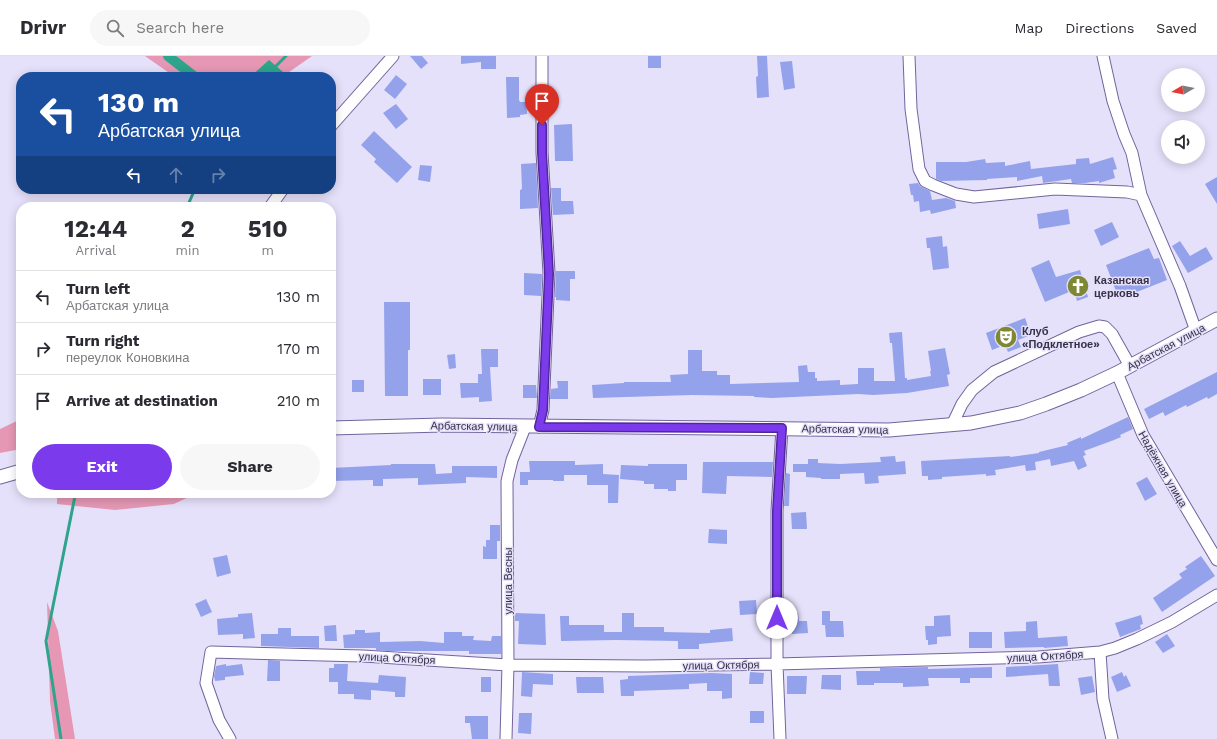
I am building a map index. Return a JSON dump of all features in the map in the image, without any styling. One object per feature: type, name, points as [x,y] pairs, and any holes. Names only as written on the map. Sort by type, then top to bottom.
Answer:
[{"type":"main road","name":"Арбатская улица","points":[[336,428],[442,425],[889,430],[952,425],[994,419],[1027,410],[1067,396],[1117,373],[1217,319]]},
{"type":"main road","points":[[0,477],[16,473]]},
{"type":"street","points":[[336,120],[393,56]]},
{"type":"street","points":[[539,427],[543,410],[549,274],[542,152],[542,56]]},
{"type":"street","points":[[909,56],[911,109],[919,169],[925,181],[956,194],[974,197],[1055,189],[1127,192],[1140,195]]},
{"type":"street","points":[[1103,56],[1113,101],[1132,153],[1140,195],[1180,286],[1196,331]]},
{"type":"street","points":[[952,425],[962,404],[972,390],[994,372],[1079,332],[1099,326],[1106,327],[1112,334],[1130,366]]},
{"type":"street","name":"Надёжная улица","points":[[1117,373],[1143,435],[1217,560]]},
{"type":"street","name":"улица Весны","points":[[506,739],[508,665],[507,480],[512,460],[525,427]]},
{"type":"street","points":[[780,739],[777,664],[777,511],[782,428]]},
{"type":"street","name":"улица Октября","points":[[230,739],[219,720],[206,683],[211,652],[363,656],[508,665],[645,666],[1038,657],[1100,652],[1137,639],[1165,626],[1217,595]]},
{"type":"street","points":[[1100,652],[1103,699],[1112,739]]},
{"type":"shaded area","points":[[145,56],[312,56],[289,72],[168,72]]},
{"type":"shaded area","points":[[269,60],[283,72],[256,72]]},
{"type":"shaded area","points":[[16,421],[16,450],[0,453],[0,429]]},
{"type":"shaded area","points":[[57,498],[187,498],[174,504],[115,510],[57,504]]},
{"type":"shaded area","points":[[47,602],[58,631],[75,739],[55,739],[50,701]]},
{"type":"building","points":[[410,56],[422,56],[428,63],[421,69]]},
{"type":"building","points":[[461,56],[496,56],[496,69],[481,69],[481,62],[461,64]]},
{"type":"building","points":[[648,56],[661,56],[661,68],[648,68]]},
{"type":"building","points":[[757,56],[767,56],[769,97],[757,98]]},
{"type":"building","points":[[792,61],[795,88],[784,90],[780,62]]},
{"type":"building","points":[[396,75],[407,84],[395,99],[384,90]]},
{"type":"building","points":[[506,77],[519,77],[519,100],[520,102],[526,102],[527,114],[520,115],[520,117],[507,118]]},
{"type":"building","points":[[396,104],[408,119],[396,129],[383,113]]},
{"type":"building","points":[[572,124],[573,161],[555,161],[554,125]]},
{"type":"building","points":[[374,131],[412,167],[397,183],[374,162],[376,159],[361,145]]},
{"type":"building","points":[[1113,157],[1117,169],[1113,170],[1115,178],[1099,183],[1099,181],[1072,183],[1071,179],[1043,183],[1042,176],[1017,181],[1017,177],[987,180],[941,181],[936,179],[936,162],[966,162],[985,159],[986,163],[1005,162],[1005,166],[1030,161],[1031,169],[1076,164],[1076,159],[1089,158],[1090,164]]},
{"type":"building","points":[[536,163],[538,208],[520,209],[520,190],[522,189],[521,164]]},
{"type":"building","points":[[420,165],[432,166],[430,182],[418,180]]},
{"type":"building","points":[[1217,177],[1217,204],[1205,184]]},
{"type":"building","points":[[918,183],[920,186],[930,191],[932,200],[946,198],[955,201],[956,208],[931,214],[930,210],[920,212],[919,201],[914,202],[909,184]]},
{"type":"building","points":[[551,188],[561,188],[561,201],[573,201],[574,214],[553,215]]},
{"type":"building","points":[[1068,209],[1070,224],[1039,229],[1037,214]]},
{"type":"building","points":[[1112,222],[1119,237],[1101,246],[1094,230]]},
{"type":"building","points":[[942,236],[943,247],[947,246],[949,268],[933,270],[930,248],[927,248],[926,238]]},
{"type":"building","points":[[1180,241],[1190,256],[1206,247],[1213,259],[1188,273],[1172,246]]},
{"type":"building","points":[[1149,248],[1154,259],[1159,258],[1167,280],[1119,299],[1106,265]]},
{"type":"building","points":[[1049,260],[1056,277],[1080,270],[1088,297],[1077,301],[1074,290],[1045,302],[1031,268]]},
{"type":"building","points":[[556,271],[575,271],[575,279],[570,279],[570,301],[556,300]]},
{"type":"building","points":[[524,273],[542,274],[541,296],[524,295]]},
{"type":"building","points":[[384,302],[410,302],[408,396],[385,396]]},
{"type":"building","name":"Клуб «Подклетное»","points":[[1025,318],[1031,335],[1018,340],[1021,347],[1008,352],[1005,345],[992,350],[986,333]]},
{"type":"building","points":[[902,332],[905,378],[907,378],[907,380],[931,376],[928,351],[945,348],[950,374],[947,375],[949,386],[907,393],[873,395],[858,394],[772,398],[754,396],[692,395],[593,398],[592,385],[624,382],[671,382],[670,375],[688,374],[688,350],[702,350],[702,371],[717,371],[717,375],[730,375],[730,384],[799,382],[798,366],[807,365],[808,372],[815,372],[815,378],[817,378],[817,381],[840,380],[840,385],[858,384],[858,368],[874,368],[874,381],[895,381],[892,343],[890,343],[889,333]]},
{"type":"building","points":[[481,349],[498,349],[498,367],[490,367],[492,401],[479,402],[479,397],[461,398],[460,383],[478,383],[478,374],[482,374]]},
{"type":"building","points":[[455,354],[456,368],[449,369],[447,355]]},
{"type":"building","points":[[1217,372],[1217,394],[1208,399],[1207,397],[1187,407],[1186,405],[1165,416],[1163,412],[1149,419],[1144,409]]},
{"type":"building","points":[[423,379],[441,379],[441,395],[423,395]]},
{"type":"building","points":[[352,380],[364,380],[364,392],[352,392]]},
{"type":"building","points":[[557,381],[568,381],[568,399],[550,399],[551,389],[558,388]]},
{"type":"building","points":[[523,385],[536,385],[537,398],[523,398]]},
{"type":"building","points":[[1128,417],[1133,429],[1120,435],[1121,437],[1084,451],[1086,455],[1083,456],[1087,466],[1078,470],[1074,461],[1051,466],[1050,459],[1035,462],[1036,470],[1026,471],[1025,465],[995,470],[996,475],[986,476],[986,474],[942,477],[942,479],[928,480],[928,476],[922,476],[921,461],[1010,457],[1039,453],[1068,445],[1067,443],[1081,437],[1081,439]]},
{"type":"building","points":[[895,456],[896,462],[905,461],[906,474],[878,476],[879,483],[865,484],[864,473],[840,474],[840,479],[821,479],[806,477],[806,472],[793,472],[793,464],[808,464],[808,459],[818,459],[818,463],[840,464],[881,462],[880,457]]},
{"type":"building","points":[[529,461],[575,461],[575,465],[603,464],[603,474],[619,475],[618,503],[608,503],[608,485],[587,485],[587,475],[564,475],[564,481],[528,480],[528,485],[520,485],[520,472],[530,472]]},
{"type":"building","points":[[703,462],[773,462],[772,477],[727,476],[726,494],[702,493]]},
{"type":"building","points":[[435,464],[436,474],[452,473],[452,466],[497,466],[497,478],[466,477],[466,483],[418,485],[418,478],[383,479],[383,486],[373,486],[373,480],[336,481],[336,468]]},
{"type":"building","points":[[648,464],[687,464],[687,480],[676,480],[676,491],[668,491],[668,489],[654,489],[654,484],[644,484],[644,481],[620,479],[621,465],[648,466]]},
{"type":"building","points":[[786,473],[790,474],[789,506],[784,506]]},
{"type":"building","points":[[1147,477],[1157,494],[1145,501],[1136,483]]},
{"type":"building","points":[[806,512],[807,529],[792,529],[791,513]]},
{"type":"building","points":[[490,525],[500,525],[500,541],[497,541],[497,559],[483,559],[483,546],[486,547],[486,540],[490,540]]},
{"type":"building","points":[[709,529],[727,530],[727,544],[708,543]]},
{"type":"building","points":[[227,555],[231,573],[217,577],[213,558]]},
{"type":"building","points":[[1201,556],[1215,576],[1162,612],[1153,598],[1182,578],[1179,574],[1187,569],[1185,567]]},
{"type":"building","points":[[206,599],[212,612],[201,617],[195,604]]},
{"type":"building","points":[[756,600],[757,614],[740,615],[739,601]]},
{"type":"building","points":[[822,611],[830,611],[830,621],[843,621],[844,637],[826,637],[825,625],[822,625]]},
{"type":"building","points":[[252,613],[255,638],[243,639],[243,634],[218,635],[217,619],[238,617],[238,614]]},
{"type":"building","points":[[515,613],[545,614],[546,645],[518,644],[519,621],[515,621]]},
{"type":"building","points":[[622,613],[634,613],[634,627],[664,627],[664,632],[710,633],[710,630],[732,628],[733,641],[699,644],[699,649],[678,649],[678,641],[561,641],[560,616],[569,616],[569,625],[604,625],[604,632],[622,632]]},
{"type":"building","points":[[798,613],[799,621],[807,621],[808,633],[792,634],[791,614]]},
{"type":"building","points":[[950,615],[951,636],[937,637],[937,644],[928,645],[925,626],[934,626],[934,616]]},
{"type":"building","points":[[1141,615],[1143,624],[1140,625],[1141,629],[1120,637],[1115,623]]},
{"type":"building","points":[[1037,621],[1038,638],[1067,636],[1068,646],[1044,648],[1005,648],[1004,632],[1026,631],[1026,622]]},
{"type":"building","points":[[336,625],[337,641],[325,641],[324,626]]},
{"type":"building","points":[[278,628],[291,628],[291,636],[319,636],[319,648],[261,646],[261,634],[278,634]]},
{"type":"building","points":[[355,630],[365,630],[365,633],[380,632],[380,642],[420,641],[444,643],[444,632],[462,632],[462,636],[474,636],[473,640],[491,641],[492,636],[501,636],[501,654],[469,654],[469,651],[388,651],[376,650],[376,648],[344,648],[343,635],[355,634]]},
{"type":"building","points":[[969,632],[992,632],[992,648],[969,648]]},
{"type":"building","points":[[1167,634],[1175,646],[1163,653],[1155,642]]},
{"type":"building","points":[[268,660],[280,661],[280,681],[267,681]]},
{"type":"building","points":[[226,664],[226,666],[242,664],[244,675],[225,677],[225,680],[215,681],[214,676],[216,666]]},
{"type":"building","points":[[334,664],[348,664],[347,681],[378,683],[379,675],[406,677],[405,697],[395,697],[395,692],[371,690],[371,700],[354,699],[354,694],[338,694],[338,682],[329,682],[329,668],[334,668]]},
{"type":"building","points":[[1058,664],[1060,686],[1049,686],[1048,674],[1006,677],[1006,667]]},
{"type":"building","points":[[928,667],[928,669],[992,667],[992,678],[970,678],[970,683],[960,683],[960,678],[928,678],[929,686],[903,687],[903,683],[874,683],[874,685],[857,685],[856,671],[880,671],[880,668]]},
{"type":"building","points":[[522,672],[553,674],[553,685],[533,684],[532,697],[521,696]]},
{"type":"building","points":[[750,672],[764,673],[763,684],[749,684]]},
{"type":"building","points":[[1122,672],[1124,677],[1126,675],[1131,686],[1117,692],[1111,677]]},
{"type":"building","points":[[711,673],[732,674],[732,698],[722,699],[722,691],[707,691],[707,683],[689,684],[689,689],[634,691],[634,696],[621,696],[620,680],[628,679],[628,676]]},
{"type":"building","points":[[822,675],[841,675],[841,690],[821,689]]},
{"type":"building","points":[[787,676],[807,676],[806,694],[787,694]]},
{"type":"building","points":[[1092,676],[1095,692],[1081,695],[1078,678]]},
{"type":"building","points":[[481,677],[491,677],[491,692],[481,692]]},
{"type":"building","points":[[576,677],[603,677],[604,693],[577,693]]},
{"type":"building","points":[[750,711],[764,711],[764,723],[750,723]]},
{"type":"building","points":[[519,713],[532,713],[531,734],[518,733]]},
{"type":"building","points":[[465,716],[488,716],[488,739],[472,739],[470,723],[465,723]]},
{"type":"waterway","points":[[168,56],[189,72]]},
{"type":"waterway","points":[[273,69],[286,56]]},
{"type":"waterway","points":[[189,202],[193,194]]},
{"type":"waterway","points":[[61,739],[46,641],[75,498]]},
{"type":"place","name":"Казанская церковь","points":[[1078,286]]},
{"type":"place","name":"Клуб «Подклетное»","points":[[1006,337]]},
{"type":"route","points":[[542,125],[542,152],[549,274],[543,410],[539,427],[782,428],[777,511],[777,618]]}]
